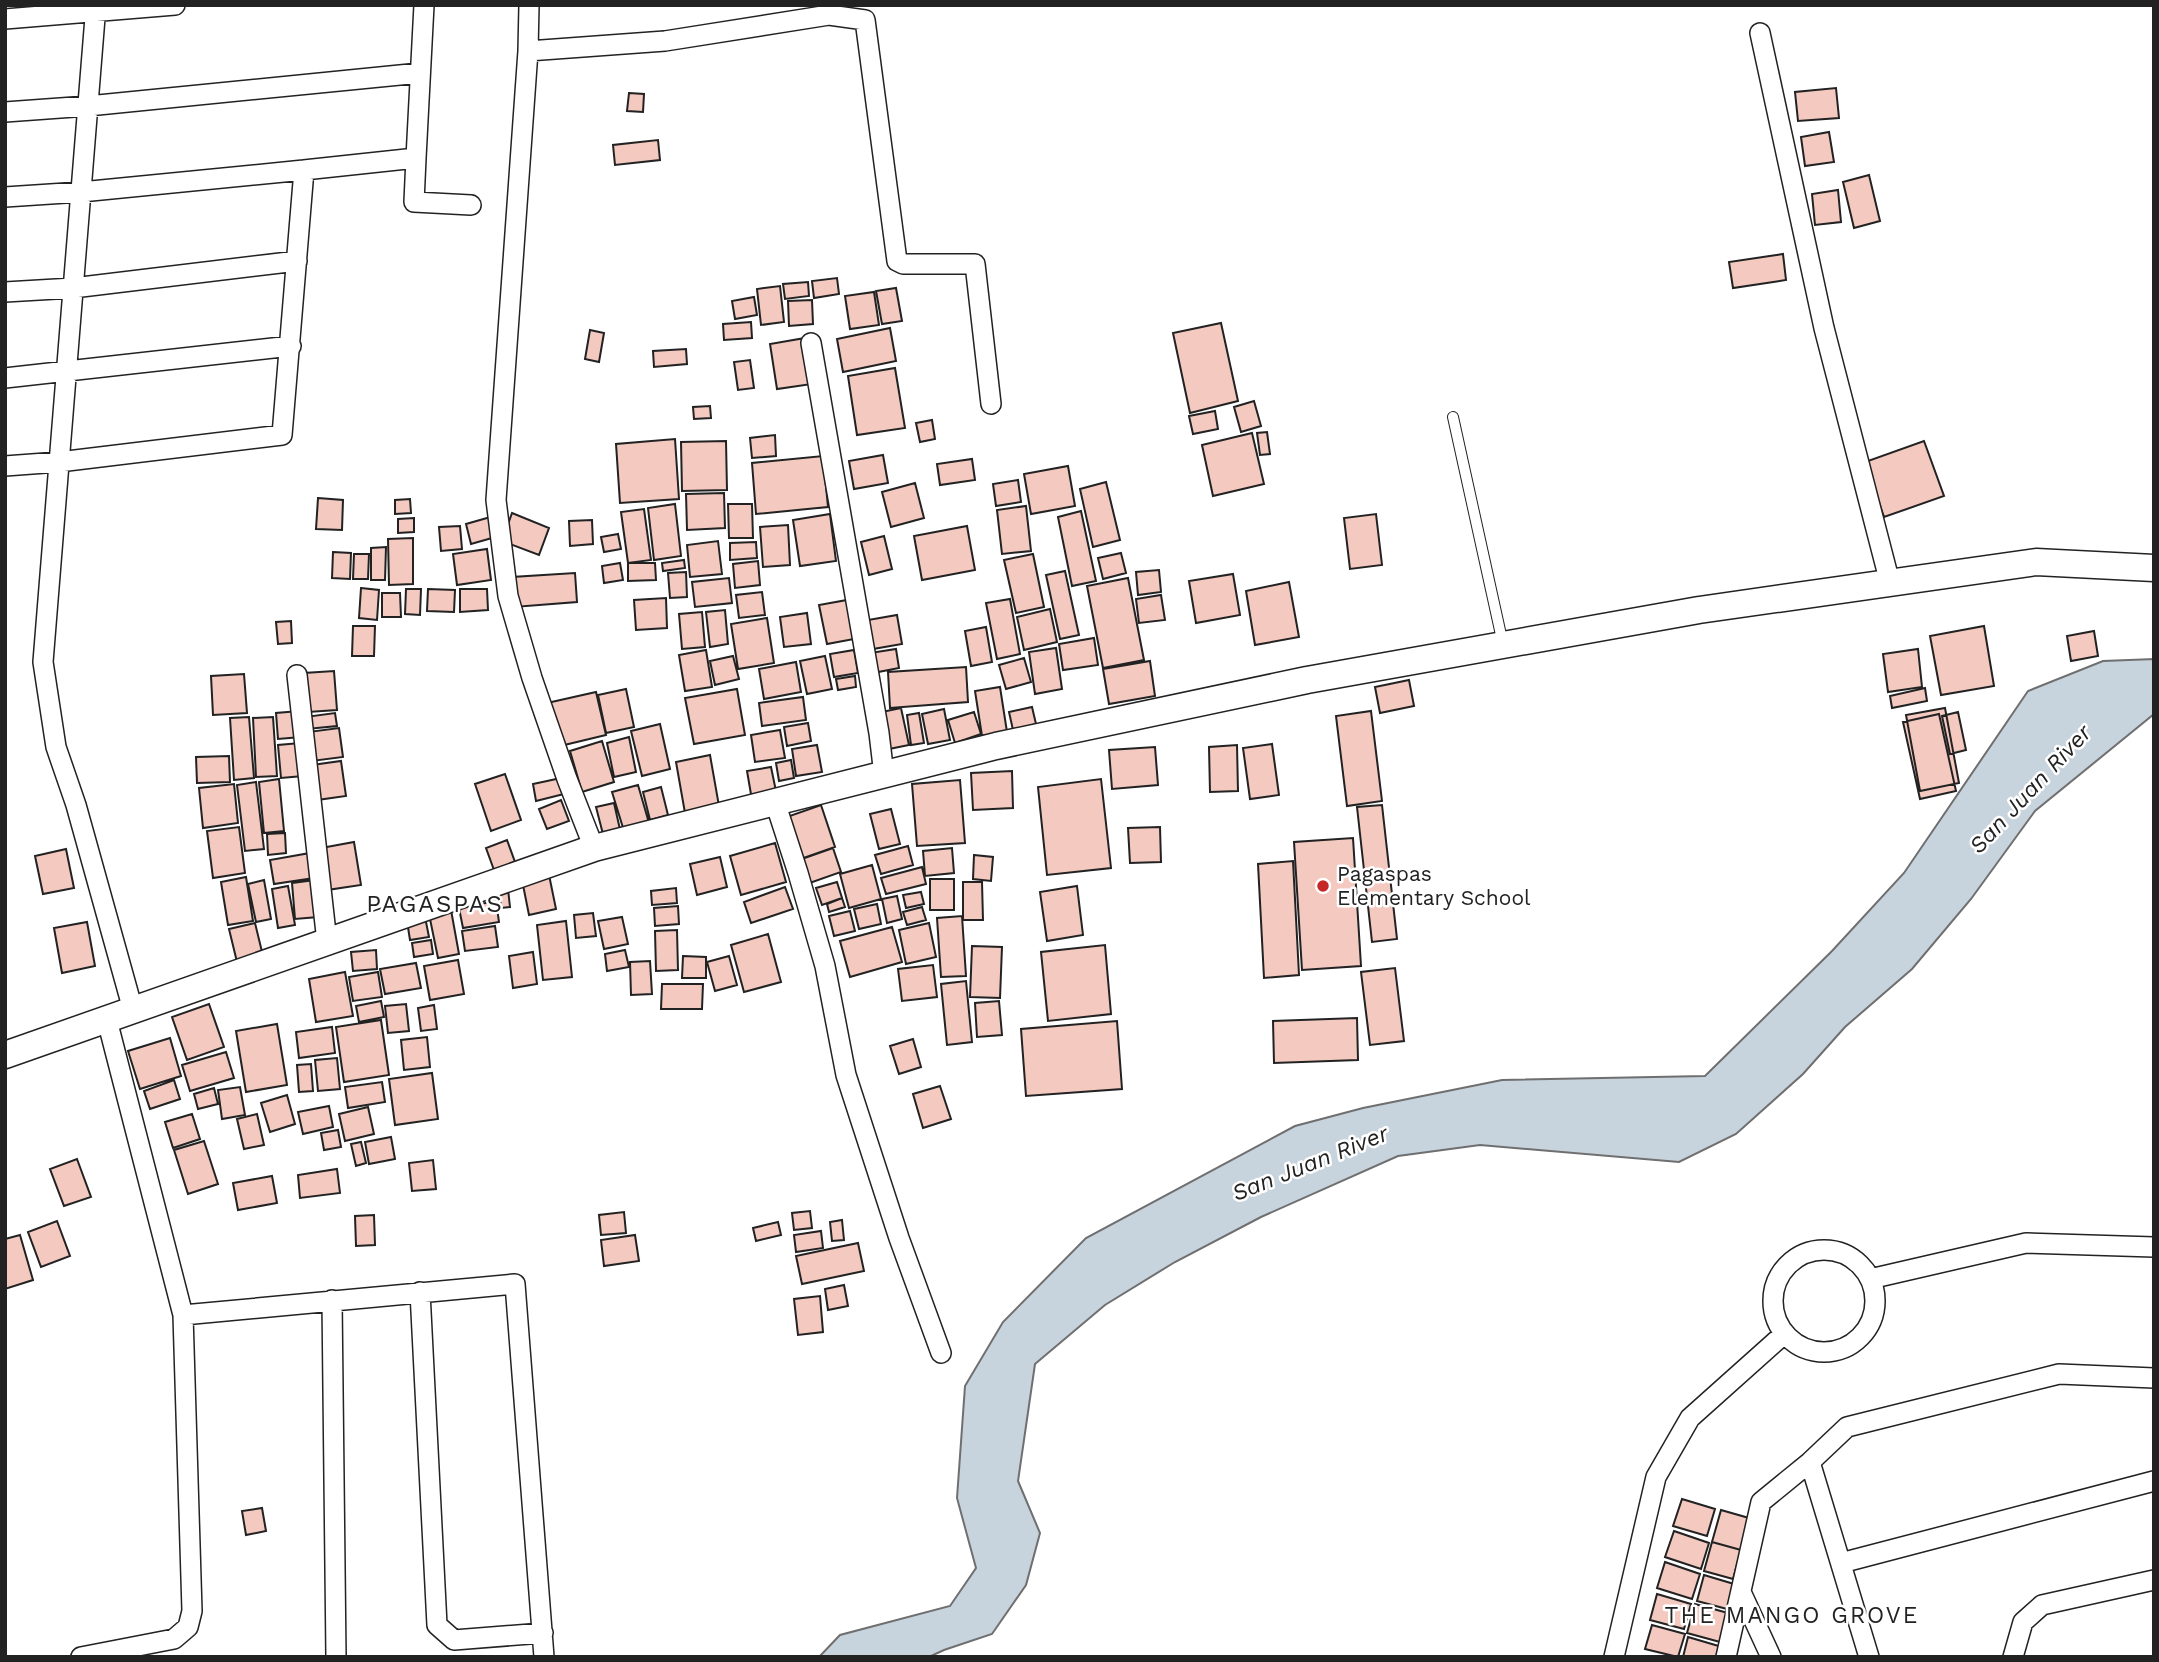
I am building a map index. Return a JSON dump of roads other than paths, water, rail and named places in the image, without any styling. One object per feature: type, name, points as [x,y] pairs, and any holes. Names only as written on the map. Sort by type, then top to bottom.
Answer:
[{"type":"main road","points":[[5,1055],[594,848],[996,746],[1294,683],[1699,610],[2036,562],[2154,568]]},
{"type":"street","points":[[5,19],[96,8],[175,5]]},
{"type":"street","points":[[424,5],[414,202],[471,205]]},
{"type":"street","points":[[528,5],[496,500],[508,596],[532,678],[594,848]]},
{"type":"street","points":[[96,8],[43,662],[56,747],[76,805],[133,1010]]},
{"type":"street","points":[[527,51],[664,41],[829,15],[865,20],[897,261],[903,264],[975,264],[991,404]]},
{"type":"street","points":[[1760,33],[1824,328],[1890,583]]},
{"type":"street","points":[[5,112],[420,73]]},
{"type":"street","points":[[5,197],[81,192],[416,158]]},
{"type":"street","points":[[5,466],[282,435],[304,170]]},
{"type":"street","points":[[5,292],[73,288],[297,261]]},
{"type":"street","points":[[811,343],[877,720],[884,775]]},
{"type":"street","points":[[5,378],[291,346]]},
{"type":"street","points":[[297,674],[327,942]]},
{"type":"street","points":[[775,802],[825,966],[846,1075],[899,1238],[941,1353]]},
{"type":"street","points":[[81,1657],[174,1639],[188,1627],[192,1611],[183,1315],[107,1020]]},
{"type":"street","points":[[1870,1279],[2026,1243],[2154,1247]]},
{"type":"street","points":[[1825,1250],[1843,1254],[1859,1264],[1870,1279],[1875,1300],[1871,1321],[1858,1339],[1839,1350],[1818,1352],[1799,1347],[1784,1334],[1775,1317],[1773,1297],[1778,1278],[1790,1263],[1806,1253],[1825,1250]]},
{"type":"street","points":[[183,1315],[515,1284],[544,1657]]},
{"type":"street","points":[[420,1292],[438,1625],[454,1640],[542,1633]]},
{"type":"street","points":[[331,1300],[336,1657]]},
{"type":"street","points":[[1614,1657],[1656,1477],[1690,1418],[1784,1334]]},
{"type":"street","points":[[1726,1657],[1761,1502],[1847,1427],[2059,1374],[2154,1378]]},
{"type":"street","points":[[1810,1462],[1869,1657]]},
{"type":"street","points":[[1841,1563],[2154,1480]]},
{"type":"street","points":[[2012,1657],[2023,1622],[2042,1605],[2154,1580]]},
{"type":"street","points":[[1741,1592],[1771,1657]]},
{"type":"lane","points":[[1453,417],[1504,645]]},
{"type":"water","name":"San Juan River","points":[[2154,659],[2154,714],[2035,811],[1971,899],[1912,969],[1845,1027],[1803,1074],[1736,1134],[1679,1162],[1480,1145],[1398,1156],[1261,1217],[1175,1262],[1105,1305],[1035,1364],[1018,1481],[1040,1533],[1026,1585],[992,1634],[929,1657],[819,1657],[840,1635],[950,1606],[976,1568],[957,1498],[965,1386],[1003,1322],[1086,1238],[1295,1126],[1363,1108],[1502,1080],[1705,1076],[1832,951],[1904,873],[2028,691],[2103,661]]},
{"type":"place","name":"Pagaspas Elementary School","points":[[1323,886]]},
{"type":"district","name":"PAGASPAS","points":[[435,904]]},
{"type":"district","name":"THE MANGO GROVE","points":[[1792,1615]]}]
